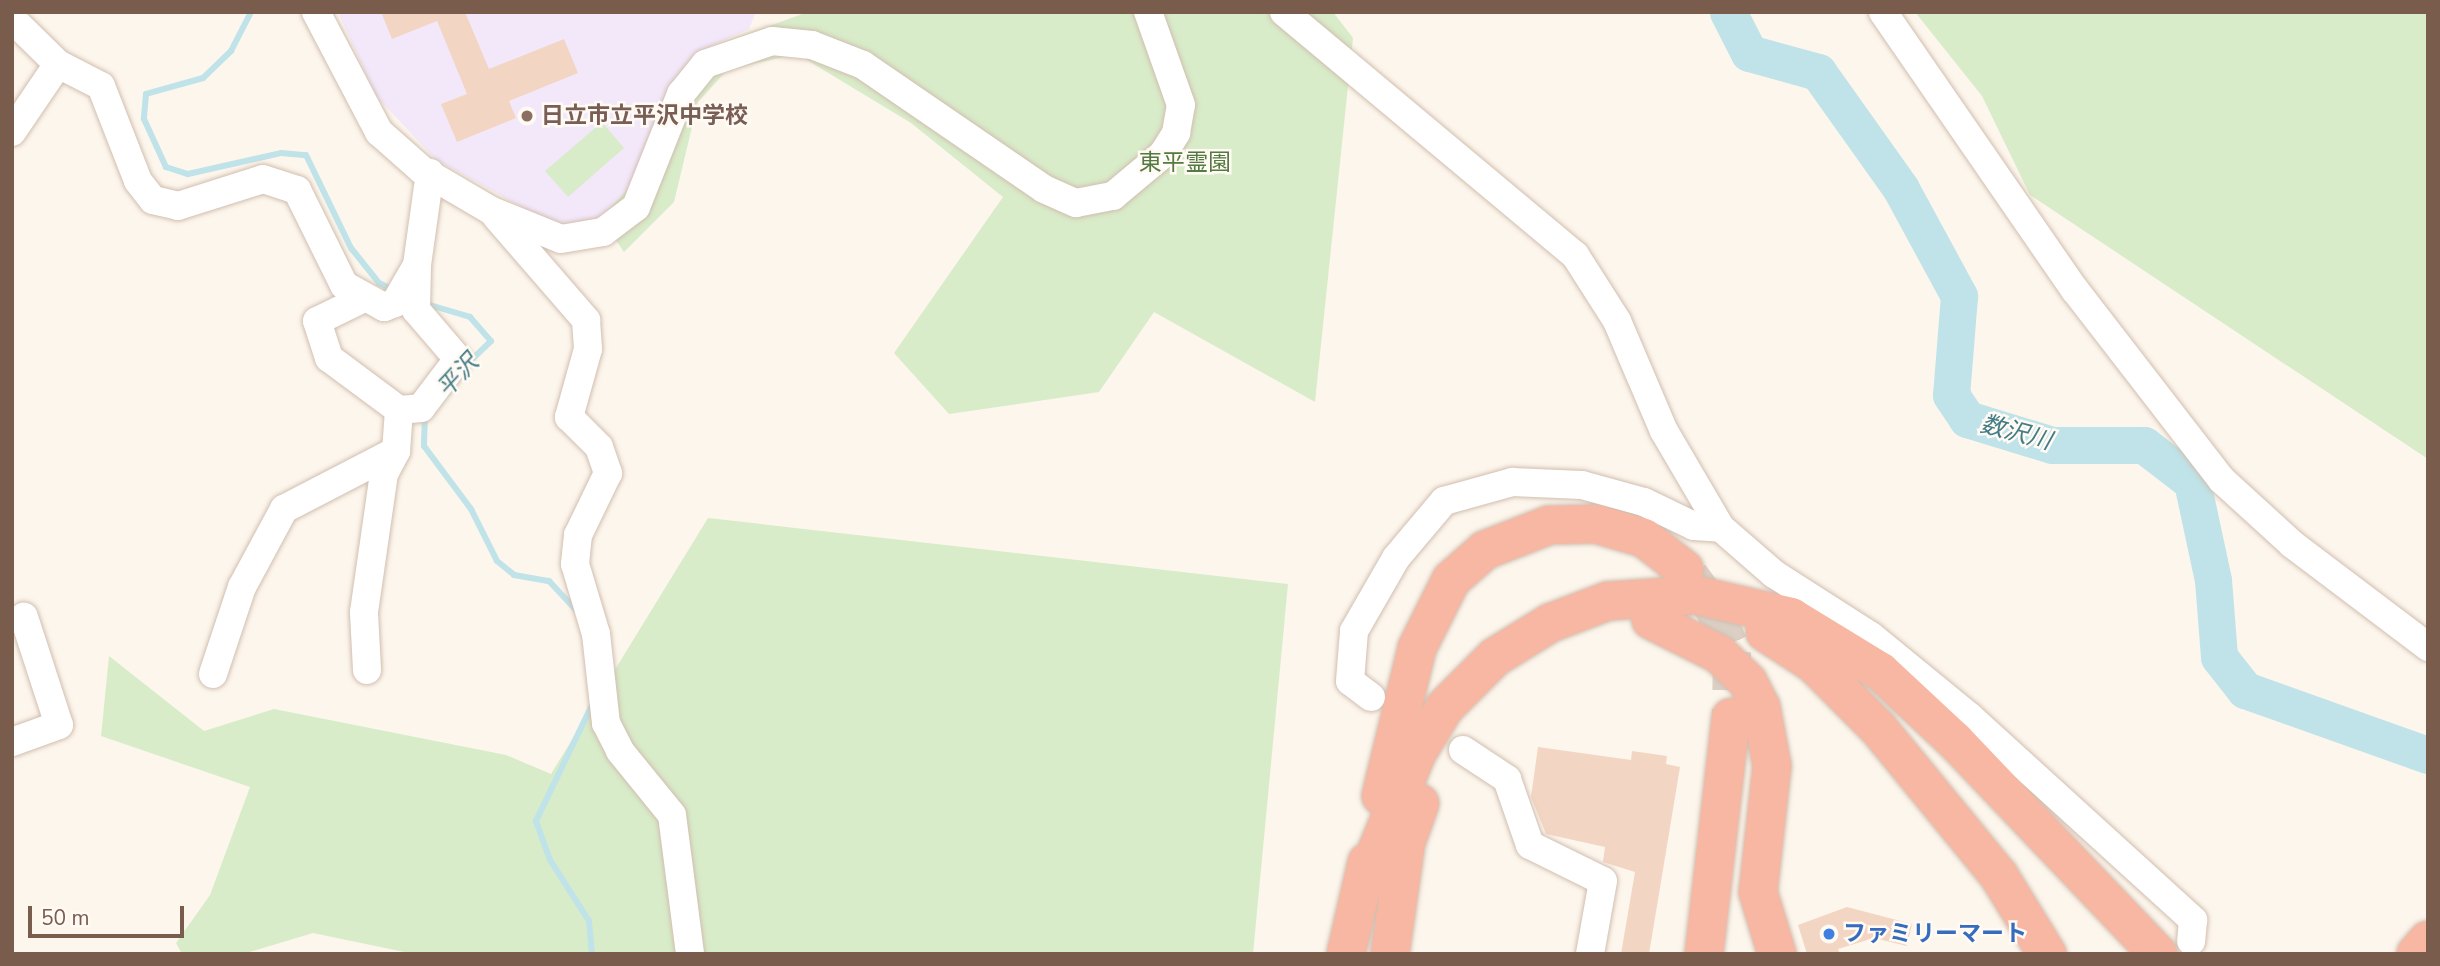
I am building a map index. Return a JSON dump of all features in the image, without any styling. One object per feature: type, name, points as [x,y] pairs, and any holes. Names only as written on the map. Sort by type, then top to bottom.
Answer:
[{"type":"highway","points":[[1346,954],[1410,669],[1451,580],[1505,539],[1571,523],[1622,529],[1685,569]]},
{"type":"highway","points":[[1362,887],[1417,753],[1446,707],[1494,657],[1550,622],[1608,601],[1696,595],[1791,617],[1881,672],[2175,947]]},
{"type":"highway","points":[[1651,620],[1718,654],[1748,682],[1761,707],[1772,766],[1758,892],[1777,954]]},
{"type":"highway","points":[[1390,954],[1406,842],[1422,798],[1479,703],[1554,649],[1651,620],[1730,623],[1765,632],[1839,665],[1913,723],[2130,954]]},
{"type":"highway","points":[[1765,632],[1813,663],[1878,728],[1999,876],[2047,954]]},
{"type":"highway","points":[[1704,954],[1731,719]]},
{"type":"highway","points":[[2416,954],[2428,940]]},
{"type":"street","points":[[316,12],[379,132],[430,173],[492,211],[561,239],[603,232],[636,207],[681,94],[705,64],[772,41],[812,45],[863,65],[1044,188],[1076,203],[1101,200],[1147,172],[1176,133],[1181,105],[1148,12]]},
{"type":"street","points":[[1284,12],[1575,255],[1617,321],[1664,431],[1721,528],[1774,574],[1871,636],[1970,717],[2193,920],[2175,947]]},
{"type":"street","points":[[1883,12],[2075,290],[2222,480],[2292,544],[2428,647]]},
{"type":"street","points":[[12,19],[58,64],[101,86],[138,181],[153,200],[178,206],[263,179],[297,190],[344,285],[362,299]]},
{"type":"street","points":[[12,132],[58,64]]},
{"type":"street","points":[[410,291],[362,299],[317,321],[329,358],[399,410],[421,408],[458,359],[410,291],[430,173]]},
{"type":"street","points":[[492,211],[586,320],[588,349],[570,404],[599,447],[608,473],[578,535],[575,564],[596,634],[606,723],[620,751],[672,815],[690,954]]},
{"type":"street","points":[[367,670],[364,612],[384,474],[396,451],[399,410]]},
{"type":"street","points":[[214,674],[242,587],[284,509],[396,451]]},
{"type":"street","points":[[1371,697],[1350,681],[1354,631],[1395,558],[1444,501],[1512,482],[1582,485],[1644,502],[1694,526],[1721,528]]},
{"type":"street","points":[[12,742],[59,724],[24,617]]},
{"type":"street","points":[[1463,750],[1507,779],[1530,845],[1603,881],[1590,954]]},
{"type":"shaded area","name":"日立市立平沢中学校","points":[[338,12],[756,12],[749,29],[705,49],[633,183],[601,218],[556,226],[435,159],[376,96]]},
{"type":"green space","name":"東平霊園","points":[[808,12],[1333,12],[1353,38],[1315,402],[1154,312],[1099,392],[949,414],[894,353],[1003,197],[911,123],[797,54],[727,70],[698,102],[674,202],[624,252],[601,218],[633,183],[671,88],[705,49]]},
{"type":"green space","points":[[1915,12],[2428,12],[2428,459],[2030,195],[1982,96]]},
{"type":"green space","points":[[602,122],[624,148],[568,197],[545,171]]},
{"type":"green space","points":[[708,518],[1288,584],[1253,954],[414,954],[313,933],[243,954],[182,954],[176,943],[210,895],[250,787],[101,736],[109,656],[204,731],[274,709],[506,755],[551,774]]},
{"type":"building","points":[[381,12],[465,12],[489,69],[564,39],[578,73],[509,101],[516,118],[457,142],[441,104],[467,94],[437,21],[392,39]]},
{"type":"building","points":[[1538,747],[1631,760],[1632,751],[1667,756],[1666,764],[1680,767],[1649,954],[1621,954],[1635,872],[1603,862],[1605,847],[1546,834],[1531,797]]},
{"type":"building","points":[[1847,907],[1912,924],[1907,946],[1874,938],[1838,949],[1840,954],[1807,954],[1798,925]]},
{"type":"waterway","name":"平沢","points":[[251,12],[231,51],[203,78],[146,94],[144,119],[166,167],[188,174],[281,153],[306,155],[351,248],[379,283],[394,290]]},
{"type":"waterway","name":"数沢川","points":[[1728,12],[1749,53],[1818,72],[1901,189],[1959,296],[1951,395],[1967,419],[2052,445],[2144,445],[2192,482],[2213,580],[2219,657],[2245,690],[2428,755]]},
{"type":"waterway","name":"平沢","points":[[423,303],[470,317],[491,341],[467,364]]},
{"type":"waterway","name":"平沢","points":[[425,415],[424,446],[471,509],[497,561],[514,575],[549,581],[577,611]]},
{"type":"waterway","name":"平沢","points":[[591,707],[536,821],[550,860],[589,921],[592,954]]},
{"type":"tunnel","points":[[1690,576],[1714,609],[1732,652],[1731,718]]},
{"type":"place","name":"日立市立平沢中学校","points":[[527,116]]},
{"type":"place","name":"ファミリーマート","points":[[1829,934]]}]
